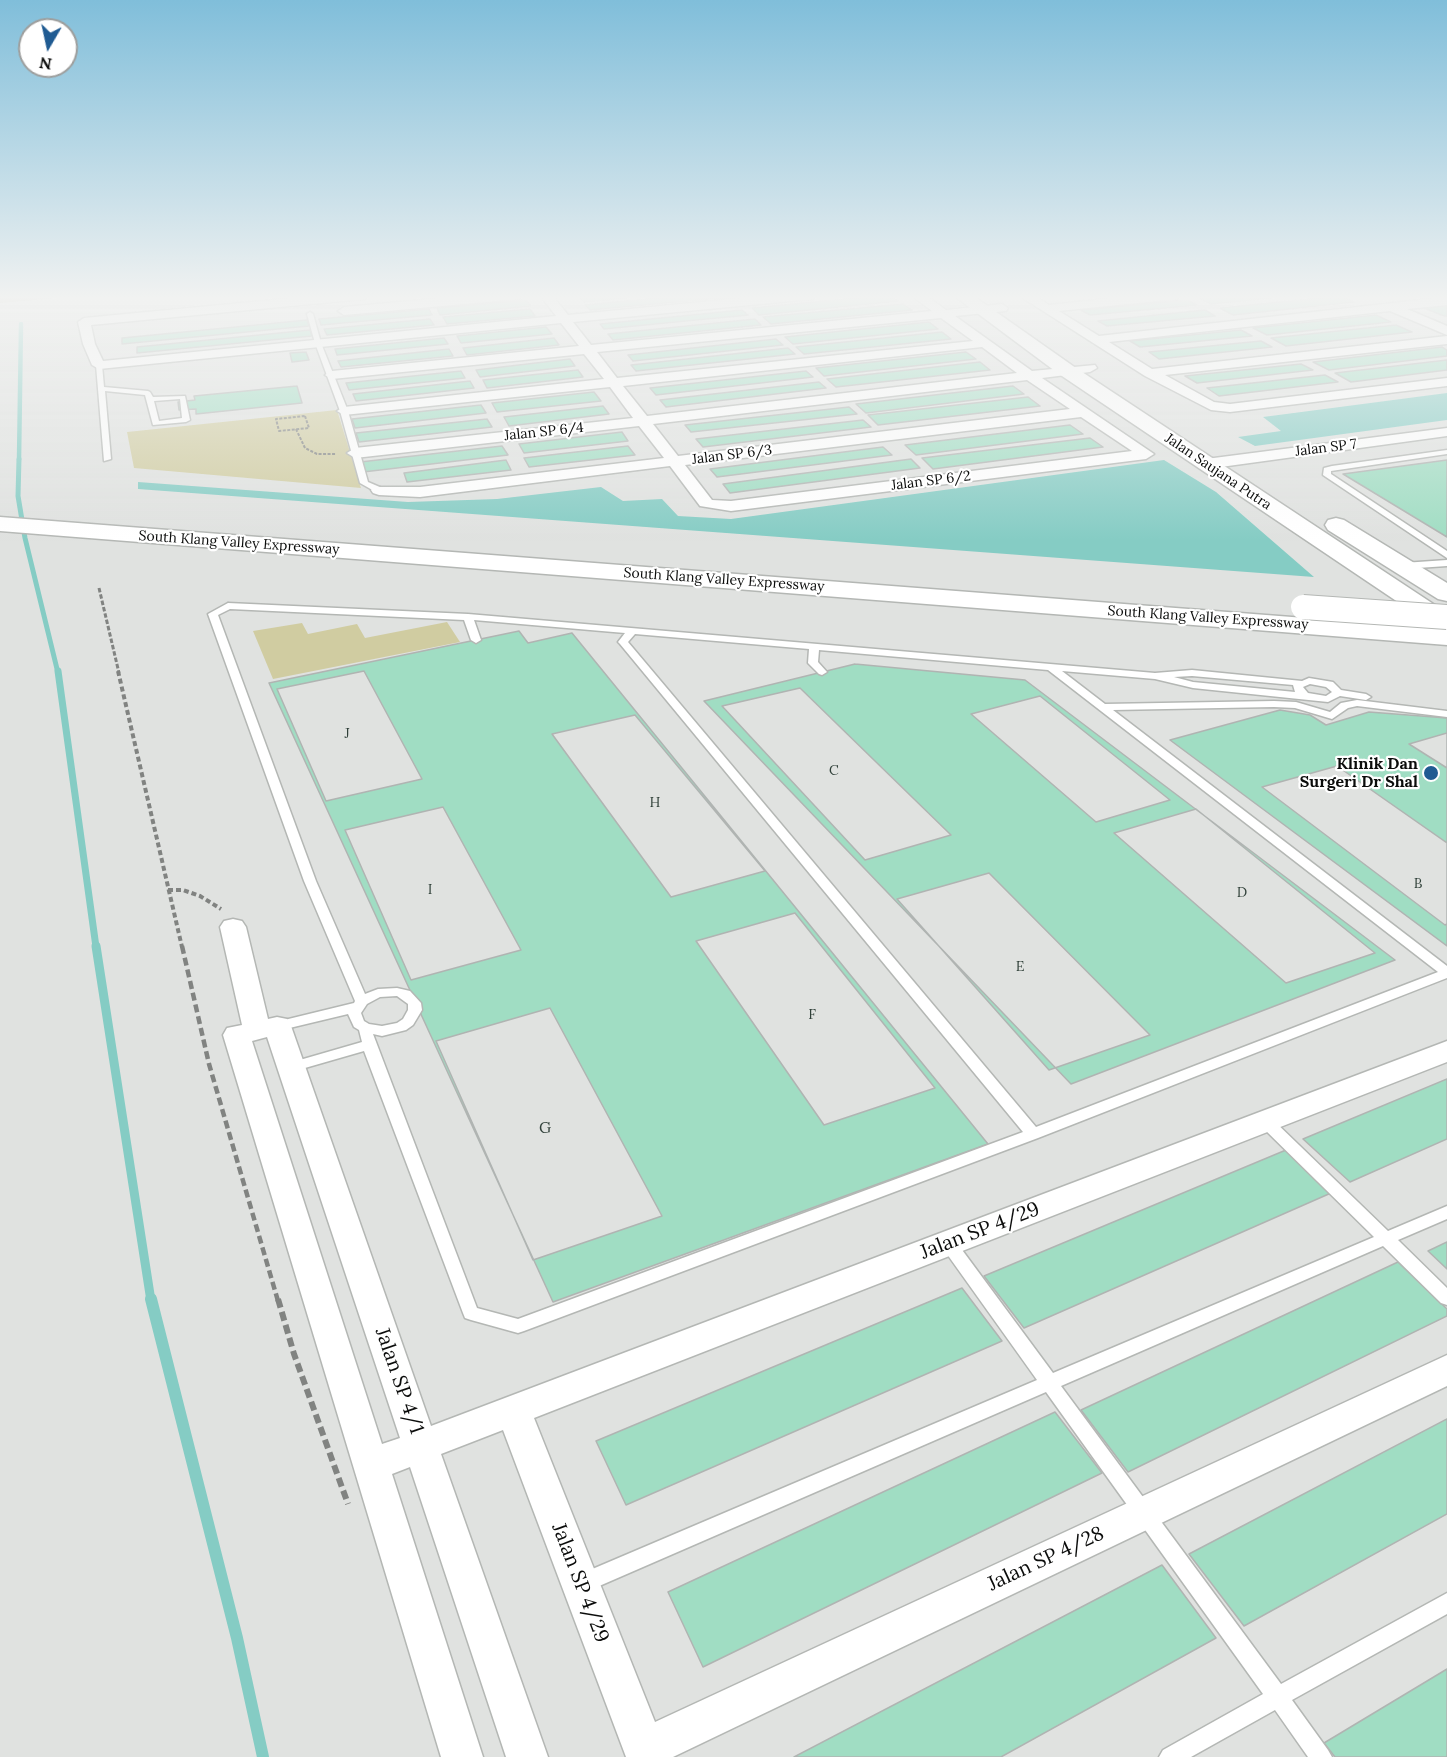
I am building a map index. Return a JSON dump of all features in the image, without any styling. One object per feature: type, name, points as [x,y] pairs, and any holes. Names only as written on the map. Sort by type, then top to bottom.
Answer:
[{"type":"main road","name":"Jalan Saujana Putra","points":[[1076,377],[1447,624]]},
{"type":"main road","name":"Jalan Saujana Putra","points":[[1104,377],[1230,460],[1447,594]]},
{"type":"main road","name":"South Klang Valley Expressway","points":[[0,506],[53,519],[1309,616],[1447,617]]},
{"type":"main road","name":"South Klang Valley Expressway","points":[[0,524],[53,519]]},
{"type":"main road","name":"South Klang Valley Expressway","points":[[1309,616],[1447,637]]},
{"type":"street","points":[[610,377],[674,462]]},
{"type":"street","points":[[344,411],[678,377]]},
{"type":"street","name":"Jalan SP 6/4","points":[[355,453],[1012,377]]},
{"type":"street","points":[[1032,377],[1084,412]]},
{"type":"street","points":[[1157,377],[1205,405],[1230,408],[1447,382]]},
{"type":"street","name":"Jalan SP 6/2","points":[[674,462],[706,503],[717,507],[1146,454],[1084,412]]},
{"type":"street","name":"Jalan SP 6/3","points":[[380,490],[420,492],[1084,412]]},
{"type":"street","name":"Jalan SP 7","points":[[1206,464],[1447,432]]},
{"type":"street","name":"Jalan SP 4/1","points":[[233,927],[267,1028],[291,1067],[527,1757]]},
{"type":"street","points":[[267,1028],[237,1035],[462,1757]]},
{"type":"street","name":"Jalan SP 4/29","points":[[371,1465],[1447,1051]]},
{"type":"street","name":"Jalan SP 4/28","points":[[646,1753],[1447,1370]]},
{"type":"street","name":"Jalan SP 4/29","points":[[513,1410],[646,1753]]},
{"type":"lane","points":[[100,377],[107,459]]},
{"type":"lane","points":[[333,377],[364,483],[380,490]]},
{"type":"lane","points":[[101,389],[144,391],[150,394],[156,423],[186,420],[183,397],[152,399]]},
{"type":"lane","points":[[1447,452],[1332,468],[1327,470],[1327,475],[1447,555]]},
{"type":"lane","points":[[1403,566],[1447,563]]},
{"type":"lane","points":[[267,1028],[360,1004],[378,993],[397,992],[411,998],[415,1010],[408,1022],[382,1031],[365,1028],[355,1019],[360,1004],[310,880],[213,614],[228,606],[468,617],[633,630],[1155,676],[1193,685],[1328,699],[1338,693],[1447,706]]},
{"type":"lane","points":[[468,617],[476,640]]},
{"type":"lane","points":[[633,630],[623,642],[1032,1134]]},
{"type":"lane","points":[[814,646],[813,663],[822,672]]},
{"type":"lane","points":[[1051,667],[1447,973]]},
{"type":"lane","points":[[1155,676],[1192,673],[1299,683],[1323,682],[1334,687],[1338,693]]},
{"type":"lane","points":[[1299,683],[1298,689],[1305,696]]},
{"type":"lane","points":[[1103,707],[1275,704],[1296,705],[1332,716],[1345,705],[1357,703],[1447,714]]},
{"type":"lane","points":[[365,1028],[369,1045],[471,1313],[518,1326],[1032,1134],[1447,973]]},
{"type":"lane","points":[[291,1067],[369,1045]]},
{"type":"lane","points":[[1266,1121],[1447,1298]]},
{"type":"lane","points":[[581,1584],[1447,1212]]},
{"type":"lane","points":[[948,1243],[1322,1757]]},
{"type":"lane","points":[[1170,1757],[1447,1603]]},
{"type":"path","points":[[305,416],[309,428],[296,429],[279,431],[276,419],[305,416]]},
{"type":"path","points":[[296,429],[305,448],[317,454],[355,453]]},
{"type":"path","points":[[168,890],[183,890],[200,896],[222,909],[233,927]]},
{"type":"shaded area","points":[[337,410],[361,488],[134,468],[127,432]]},
{"type":"shaded area","points":[[447,622],[460,642],[273,679],[253,631],[302,623],[308,634],[357,624],[365,638]]},
{"type":"water","points":[[1447,393],[1447,420],[1255,446],[1238,437],[1281,431],[1263,417]]},
{"type":"water","points":[[1164,460],[1216,492],[1314,577],[138,489],[138,482],[408,502],[497,499],[601,487],[623,501],[662,499],[678,516],[731,519]]},
{"type":"building","points":[[404,377],[465,378],[349,390],[346,383]]},
{"type":"building","points":[[512,377],[583,377],[487,388],[483,380]]},
{"type":"building","points":[[751,377],[813,377],[656,395],[650,388]]},
{"type":"building","points":[[845,377],[927,377],[836,387],[827,379]]},
{"type":"building","points":[[1187,377],[1251,377],[1197,383]]},
{"type":"building","points":[[1307,377],[1329,377],[1338,382],[1219,396],[1207,388]]},
{"type":"building","points":[[1342,377],[1391,377],[1351,382]]},
{"type":"building","points":[[470,381],[474,388],[356,401],[353,394]]},
{"type":"building","points":[[819,382],[826,388],[666,407],[660,400]]},
{"type":"building","points":[[297,386],[302,403],[196,414],[196,409],[179,410],[178,402],[195,400],[194,396]]},
{"type":"building","points":[[1013,386],[1024,394],[866,413],[856,404]]},
{"type":"building","points":[[594,392],[601,401],[497,412],[492,403]]},
{"type":"building","points":[[1028,397],[1040,406],[878,425],[868,415]]},
{"type":"building","points":[[481,405],[486,413],[355,428],[352,419]]},
{"type":"building","points":[[603,406],[609,414],[509,426],[504,417]]},
{"type":"building","points":[[849,407],[857,414],[691,432],[685,425]]},
{"type":"building","points":[[487,419],[492,427],[359,442],[356,433]]},
{"type":"building","points":[[863,420],[871,427],[703,447],[696,439]]},
{"type":"building","points":[[1070,425],[1083,434],[916,455],[905,445]]},
{"type":"building","points":[[622,432],[628,441],[524,453],[519,444]]},
{"type":"building","points":[[1090,438],[1103,447],[933,469],[922,458]]},
{"type":"building","points":[[502,446],[508,455],[363,472],[360,462]]},
{"type":"building","points":[[628,446],[635,455],[529,467],[524,458]]},
{"type":"building","points":[[883,447],[892,455],[717,477],[710,469]]},
{"type":"building","points":[[911,459],[920,468],[730,493],[723,484]]},
{"type":"building","points":[[506,460],[511,470],[407,482],[404,473]]},
{"type":"building","points":[[1447,460],[1447,537],[1343,474]]},
{"type":"building","points":[[519,631],[528,643],[572,633],[988,1144],[553,1302],[269,683]]},
{"type":"building","points":[[855,664],[1025,680],[1395,960],[1071,1084],[704,701]]},
{"type":"building","points":[[364,671],[422,779],[326,801],[277,689]]},
{"type":"building","points":[[800,688],[951,835],[865,860],[722,706]]},
{"type":"building","points":[[1040,696],[1170,800],[1096,822],[971,714]]},
{"type":"building","points":[[1280,710],[1310,715],[1326,725],[1369,712],[1447,718],[1447,946],[1170,740]]},
{"type":"building","points":[[635,715],[765,871],[671,897],[552,734]]},
{"type":"building","points":[[1447,733],[1447,768],[1409,744]]},
{"type":"building","points":[[1337,766],[1447,843],[1447,924],[1445,925],[1262,787]]},
{"type":"building","points":[[443,807],[521,950],[411,980],[345,830]]},
{"type":"building","points":[[1196,809],[1375,953],[1286,983],[1114,833]]},
{"type":"building","points":[[989,873],[1150,1035],[1049,1070],[897,899]]},
{"type":"building","points":[[795,913],[935,1088],[824,1125],[696,941]]},
{"type":"building","points":[[550,1008],[662,1216],[533,1260],[436,1041]]},
{"type":"building","points":[[1447,1079],[1447,1139],[1350,1182],[1303,1139]]},
{"type":"building","points":[[1286,1150],[1331,1193],[1024,1328],[984,1276]]},
{"type":"building","points":[[1447,1242],[1447,1269],[1428,1251]]},
{"type":"building","points":[[1398,1262],[1447,1309],[1447,1316],[1128,1472],[1081,1410]]},
{"type":"building","points":[[962,1288],[1002,1341],[626,1505],[596,1441]]},
{"type":"building","points":[[1055,1412],[1102,1473],[703,1667],[668,1592]]},
{"type":"building","points":[[1447,1419],[1447,1514],[1244,1626],[1189,1554]]},
{"type":"building","points":[[1162,1565],[1216,1638],[1001,1757],[794,1757]]},
{"type":"building","points":[[1447,1669],[1447,1757],[1335,1757],[1324,1743]]},
{"type":"waterway","points":[[19,460],[20,377]]},
{"type":"waterway","points":[[19,459],[18,496],[25,538],[58,673]]},
{"type":"waterway","points":[[58,671],[96,947]]},
{"type":"waterway","points":[[96,946],[151,1301]]},
{"type":"waterway","points":[[151,1299],[237,1638],[263,1757]]},
{"type":"place","name":"Klinik Dan Surgeri Dr Shal","points":[[1431,773]]}]
